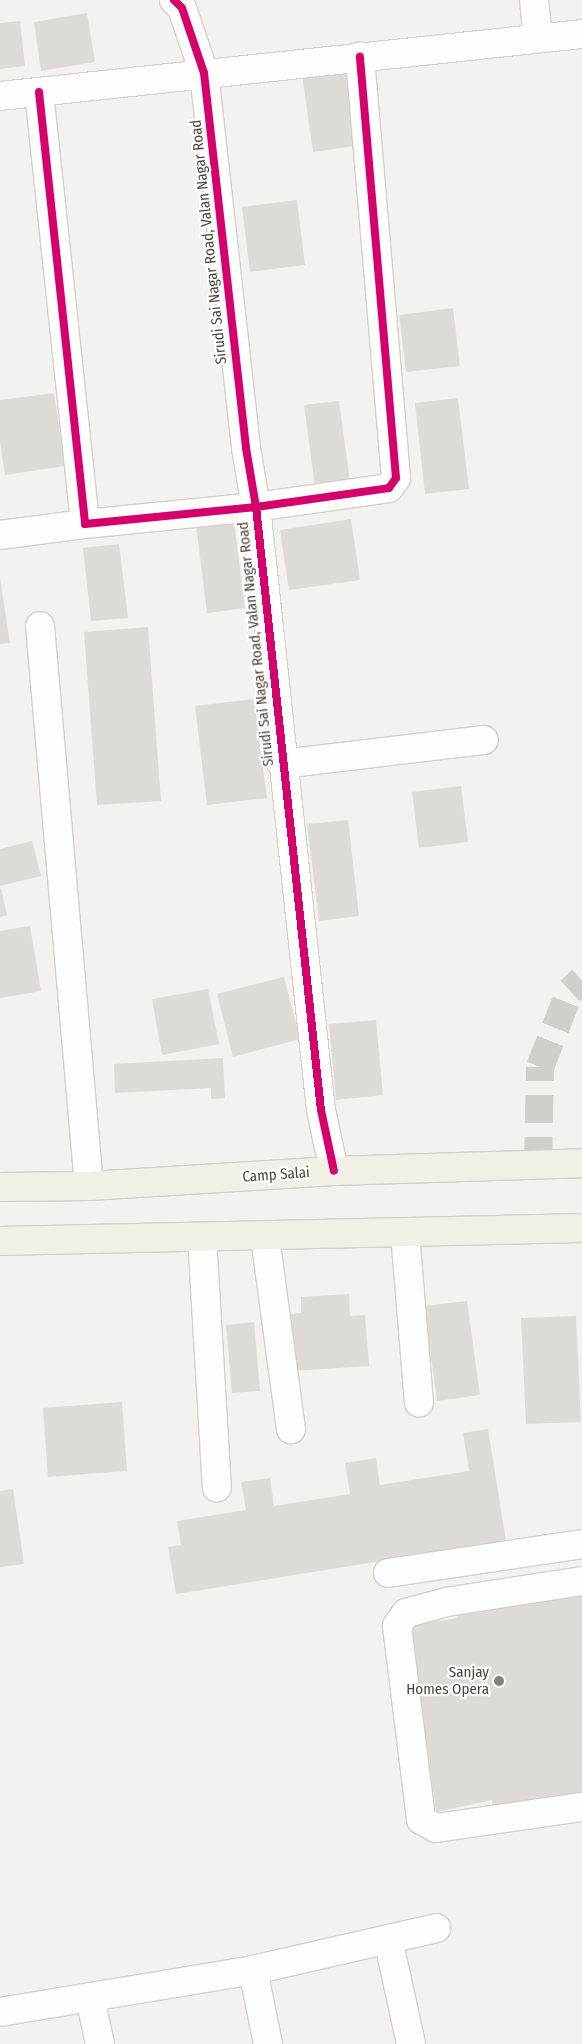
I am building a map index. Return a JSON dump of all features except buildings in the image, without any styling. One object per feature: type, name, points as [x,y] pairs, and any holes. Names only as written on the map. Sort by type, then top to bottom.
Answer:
[{"type":"main road","name":"Camp Salai","points":[[0,1187],[89,1186],[334,1171],[582,1163]]},
{"type":"main road","points":[[0,1241],[265,1237],[582,1228]]},
{"type":"street","name":"Sirudi Sai Nagar Road, Valan Nagar Road","points":[[174,0],[182,8],[204,73],[246,448],[256,507],[282,764],[322,1110],[334,1171]]},
{"type":"street","points":[[534,0],[538,38]]},
{"type":"street","points":[[0,96],[582,34]]},
{"type":"street","points":[[0,535],[85,524],[256,507],[389,488],[396,478],[360,57]]},
{"type":"street","points":[[39,92],[85,524]]},
{"type":"street","points":[[40,626],[89,1186]]},
{"type":"street","points":[[282,764],[484,740]]},
{"type":"street","points":[[405,1233],[419,1402]]},
{"type":"street","points":[[265,1237],[291,1430]]},
{"type":"street","points":[[202,1238],[217,1488]]},
{"type":"street","points":[[388,1573],[441,1567],[582,1544]]},
{"type":"street","points":[[441,1567],[447,1602]]},
{"type":"street","points":[[582,1581],[447,1602],[406,1613],[397,1626],[421,1820],[436,1828],[582,1807]]},
{"type":"street","points":[[0,2012],[253,1970],[436,1928]]},
{"type":"street","points":[[388,1939],[412,2044]]},
{"type":"street","points":[[253,1970],[268,2044]]},
{"type":"street","points":[[90,1997],[100,2044]]},
{"type":"tunnel","points":[[538,1165],[540,1067],[570,991],[582,980]]},
{"type":"cycle path","points":[[174,0],[182,8],[204,73],[246,448],[256,507],[321,1110],[334,1171]]},
{"type":"cycle path","points":[[39,92],[85,524],[256,507],[389,488],[396,478],[360,57]]},
{"type":"place","name":"Sanjay Homes Opera","points":[[499,1681]]}]
